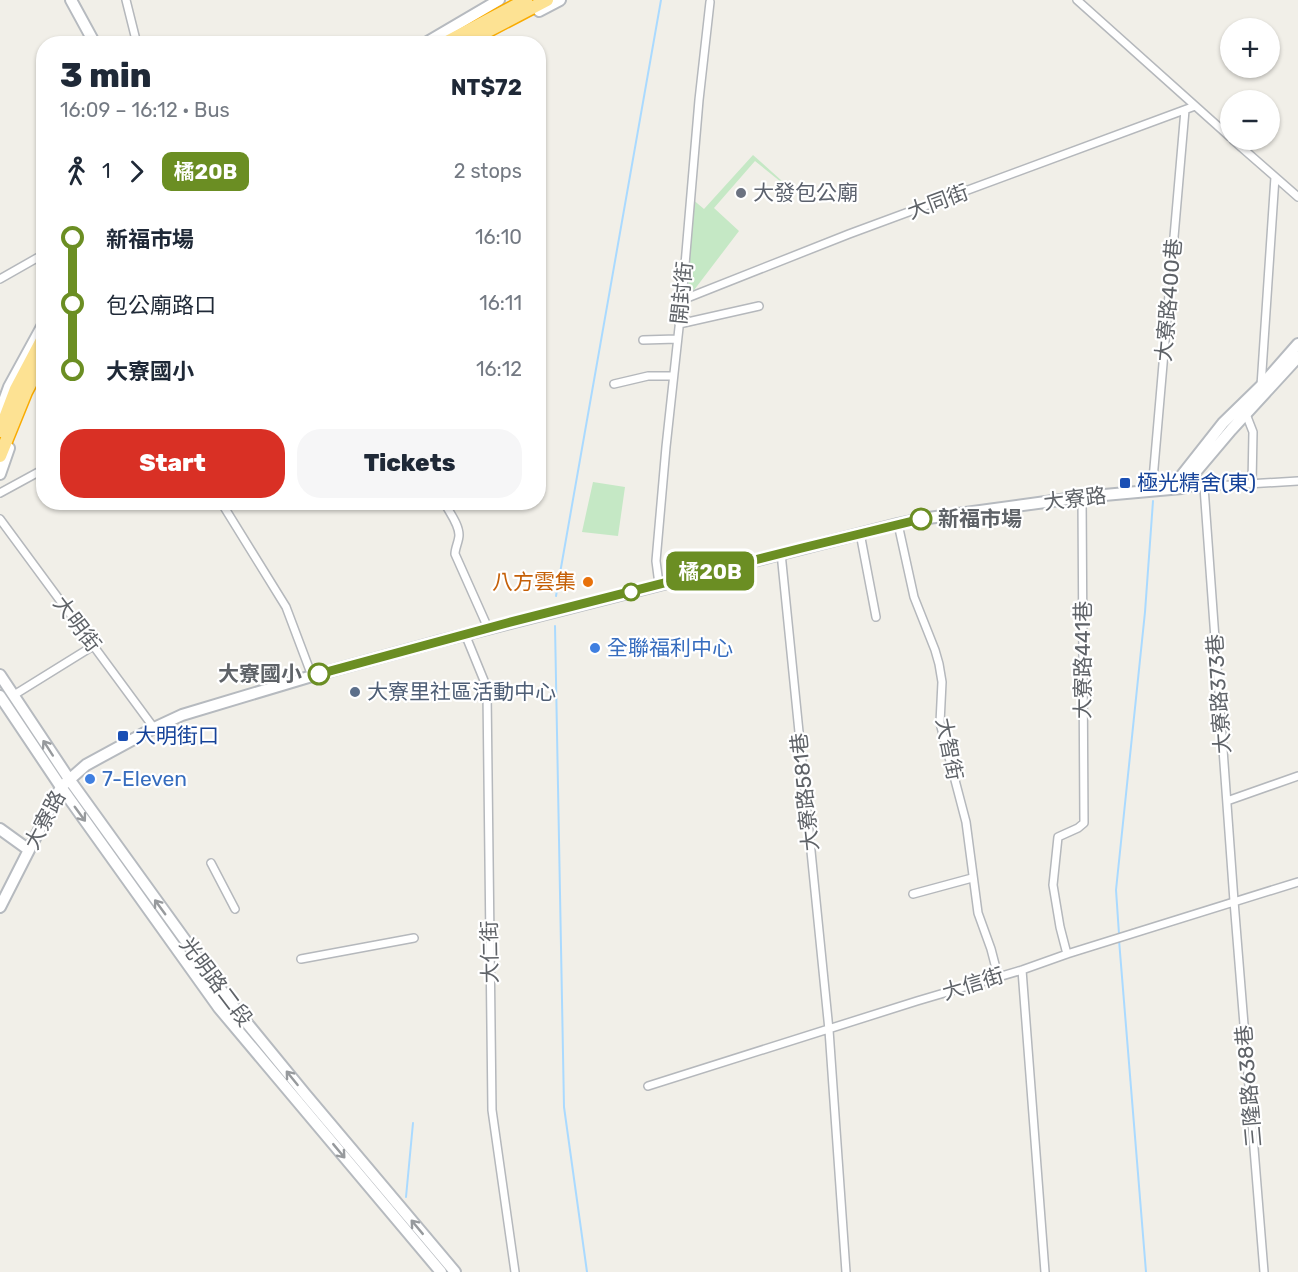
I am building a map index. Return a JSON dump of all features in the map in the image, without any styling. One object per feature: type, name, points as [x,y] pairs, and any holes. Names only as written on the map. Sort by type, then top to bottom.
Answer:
[{"type":"highway","points":[[478,36],[547,0]]},
{"type":"highway","points":[[458,36],[521,2]]},
{"type":"highway","points":[[0,431],[16,389],[36,351]]},
{"type":"highway","points":[[0,456],[36,373]]},
{"type":"street","points":[[71,0],[91,36]]},
{"type":"street","points":[[126,0],[136,36]]},
{"type":"street","points":[[438,36],[499,0]]},
{"type":"street","points":[[490,36],[560,0]]},
{"type":"street","points":[[1077,0],[1220,128]]},
{"type":"street","name":"開封街","points":[[659,584],[656,561],[710,2]]},
{"type":"street","name":"大同街","points":[[682,300],[849,234],[1195,106]]},
{"type":"street","name":"大寮路400巷","points":[[1152,491],[1185,110]]},
{"type":"street","points":[[1245,150],[1298,197]]},
{"type":"street","points":[[1261,386],[1275,177]]},
{"type":"street","points":[[0,279],[36,259]]},
{"type":"street","points":[[679,324],[759,306]]},
{"type":"street","points":[[0,412],[9,387],[36,338]]},
{"type":"street","points":[[643,340],[677,339]]},
{"type":"street","points":[[1176,489],[1223,423],[1261,386],[1298,344]]},
{"type":"street","points":[[1176,489],[1298,357]]},
{"type":"street","points":[[614,384],[648,376],[673,376]]},
{"type":"street","points":[[0,474],[36,383]]},
{"type":"street","points":[[1246,414],[1253,432],[1252,484]]},
{"type":"street","points":[[0,493],[36,473]]},
{"type":"street","name":"大寮路","points":[[0,907],[64,783],[86,765],[182,715],[465,634],[921,519],[1082,497],[1298,482]]},
{"type":"street","name":"大寮路373巷","points":[[1204,487],[1234,901]]},
{"type":"street","name":"大寮路441巷","points":[[1067,954],[1053,885],[1058,837],[1084,823],[1082,497]]},
{"type":"street","points":[[226,510],[286,607],[312,676]]},
{"type":"street","points":[[448,510],[459,535],[455,554],[489,628]]},
{"type":"street","name":"大明街","points":[[0,519],[154,729]]},
{"type":"street","name":"大智街","points":[[898,524],[914,597],[939,664],[942,682],[940,723],[966,822],[978,913],[998,976]]},
{"type":"street","points":[[860,534],[876,617]]},
{"type":"street","name":"大寮路581巷","points":[[781,553],[829,1030],[846,1272]]},
{"type":"street","name":"大仁街","points":[[465,634],[487,692],[492,1110],[515,1272]]},
{"type":"street","points":[[14,695],[93,646]]},
{"type":"street","name":"光明路二段","points":[[0,675],[14,695],[17,711]]},
{"type":"street","name":"光明路二段","points":[[0,696],[17,711],[219,1008],[441,1272]]},
{"type":"street","points":[[1227,801],[1298,776]]},
{"type":"street","name":"光明路二段","points":[[64,783],[229,1000],[455,1272]]},
{"type":"street","points":[[0,829],[29,850]]},
{"type":"street","points":[[211,863],[235,909]]},
{"type":"street","points":[[913,894],[972,878]]},
{"type":"street","name":"大信街","points":[[648,1086],[1298,882]]},
{"type":"street","name":"三隆路638巷","points":[[1234,901],[1264,1272]]},
{"type":"street","points":[[301,959],[414,938]]},
{"type":"street","points":[[1022,970],[1045,1272]]},
{"type":"green space","points":[[753,155],[782,181],[755,161],[714,208],[739,231],[688,298],[691,198],[704,209]]},
{"type":"green space","points":[[593,482],[625,487],[618,536],[582,532]]},
{"type":"waterway","points":[[556,596],[661,0]]},
{"type":"waterway","points":[[1119,934],[1116,890],[1145,612],[1153,501]]},
{"type":"waterway","points":[[555,626],[564,1107],[587,1272]]},
{"type":"waterway","points":[[1119,940],[1146,1272]]},
{"type":"waterway","points":[[406,1197],[413,1123]]},
{"type":"bus line","name":"橘20B","points":[[319,674],[507,623],[921,519]]},
{"type":"place","name":"大發包公廟","points":[[741,193]]},
{"type":"place","name":"極光精舍(東)","points":[[1125,483]]},
{"type":"place","name":"新福市場","points":[[921,519]]},
{"type":"place","name":"八方雲集","points":[[588,582]]},
{"type":"place","name":"全聯福利中心","points":[[595,648]]},
{"type":"place","name":"大寮國小","points":[[319,674]]},
{"type":"place","name":"大寮里社區活動中心","points":[[355,692]]},
{"type":"place","name":"大明街口","points":[[123,736]]},
{"type":"place","name":"7-Eleven","points":[[90,779]]}]
